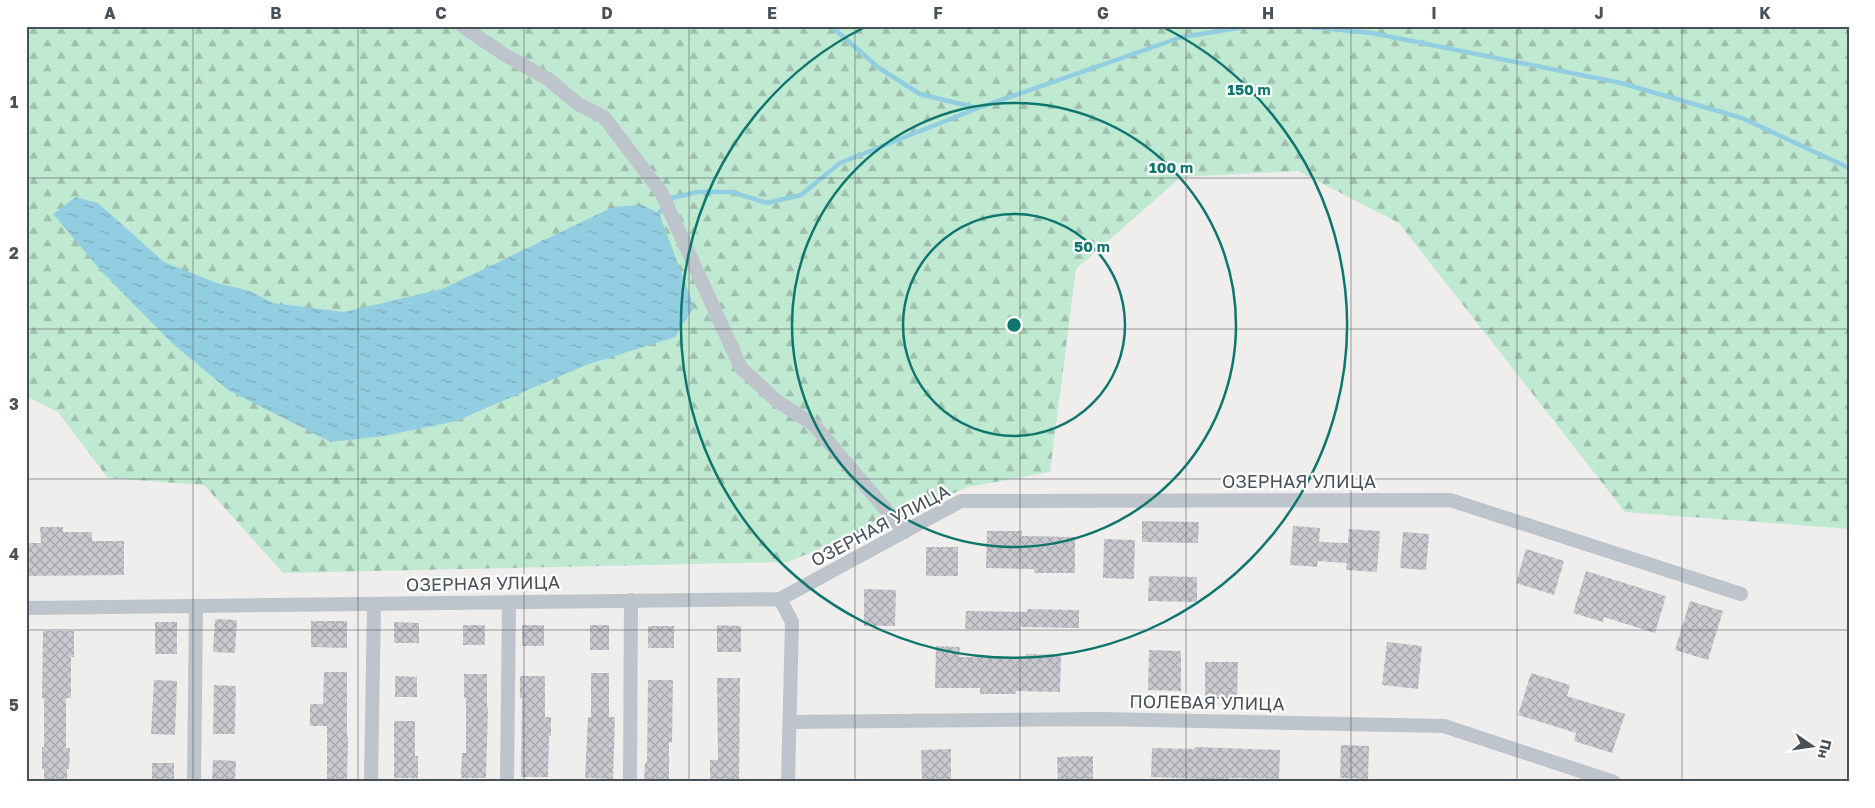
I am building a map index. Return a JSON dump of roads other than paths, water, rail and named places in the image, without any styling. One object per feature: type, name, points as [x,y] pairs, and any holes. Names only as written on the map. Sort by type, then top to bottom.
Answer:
[{"type":"street","points":[[462,26],[505,55],[548,79],[578,104],[604,117],[661,192],[740,368],[777,401],[814,425],[905,532]]},
{"type":"street","name":"ОЗЕРНАЯ УЛИЦА","points":[[26,608],[780,598],[961,501],[1450,500],[1742,594]]},
{"type":"street","points":[[780,598],[792,622],[788,782]]},
{"type":"street","points":[[630,782],[631,600]]},
{"type":"street","points":[[507,782],[509,602]]},
{"type":"street","points":[[371,782],[374,604]]},
{"type":"street","points":[[194,782],[196,606]]},
{"type":"street","name":"ПОЛЕВАЯ УЛИЦА","points":[[790,722],[1100,719],[1444,726],[1614,782]]},
{"type":"water","points":[[76,197],[98,203],[164,262],[217,283],[250,291],[273,303],[344,312],[442,289],[613,207],[642,205],[659,213],[694,307],[675,337],[586,365],[456,421],[384,436],[331,442],[228,390],[172,343],[103,273],[53,214]]},
{"type":"waterway","points":[[831,26],[879,68],[920,94],[977,108]]},
{"type":"waterway","points":[[659,213],[672,198],[697,192],[732,192],[767,203],[801,195],[840,163],[978,108],[1182,37],[1250,26]]},
{"type":"waterway","points":[[1299,26],[1372,33],[1621,83],[1742,118],[1849,168]]}]
